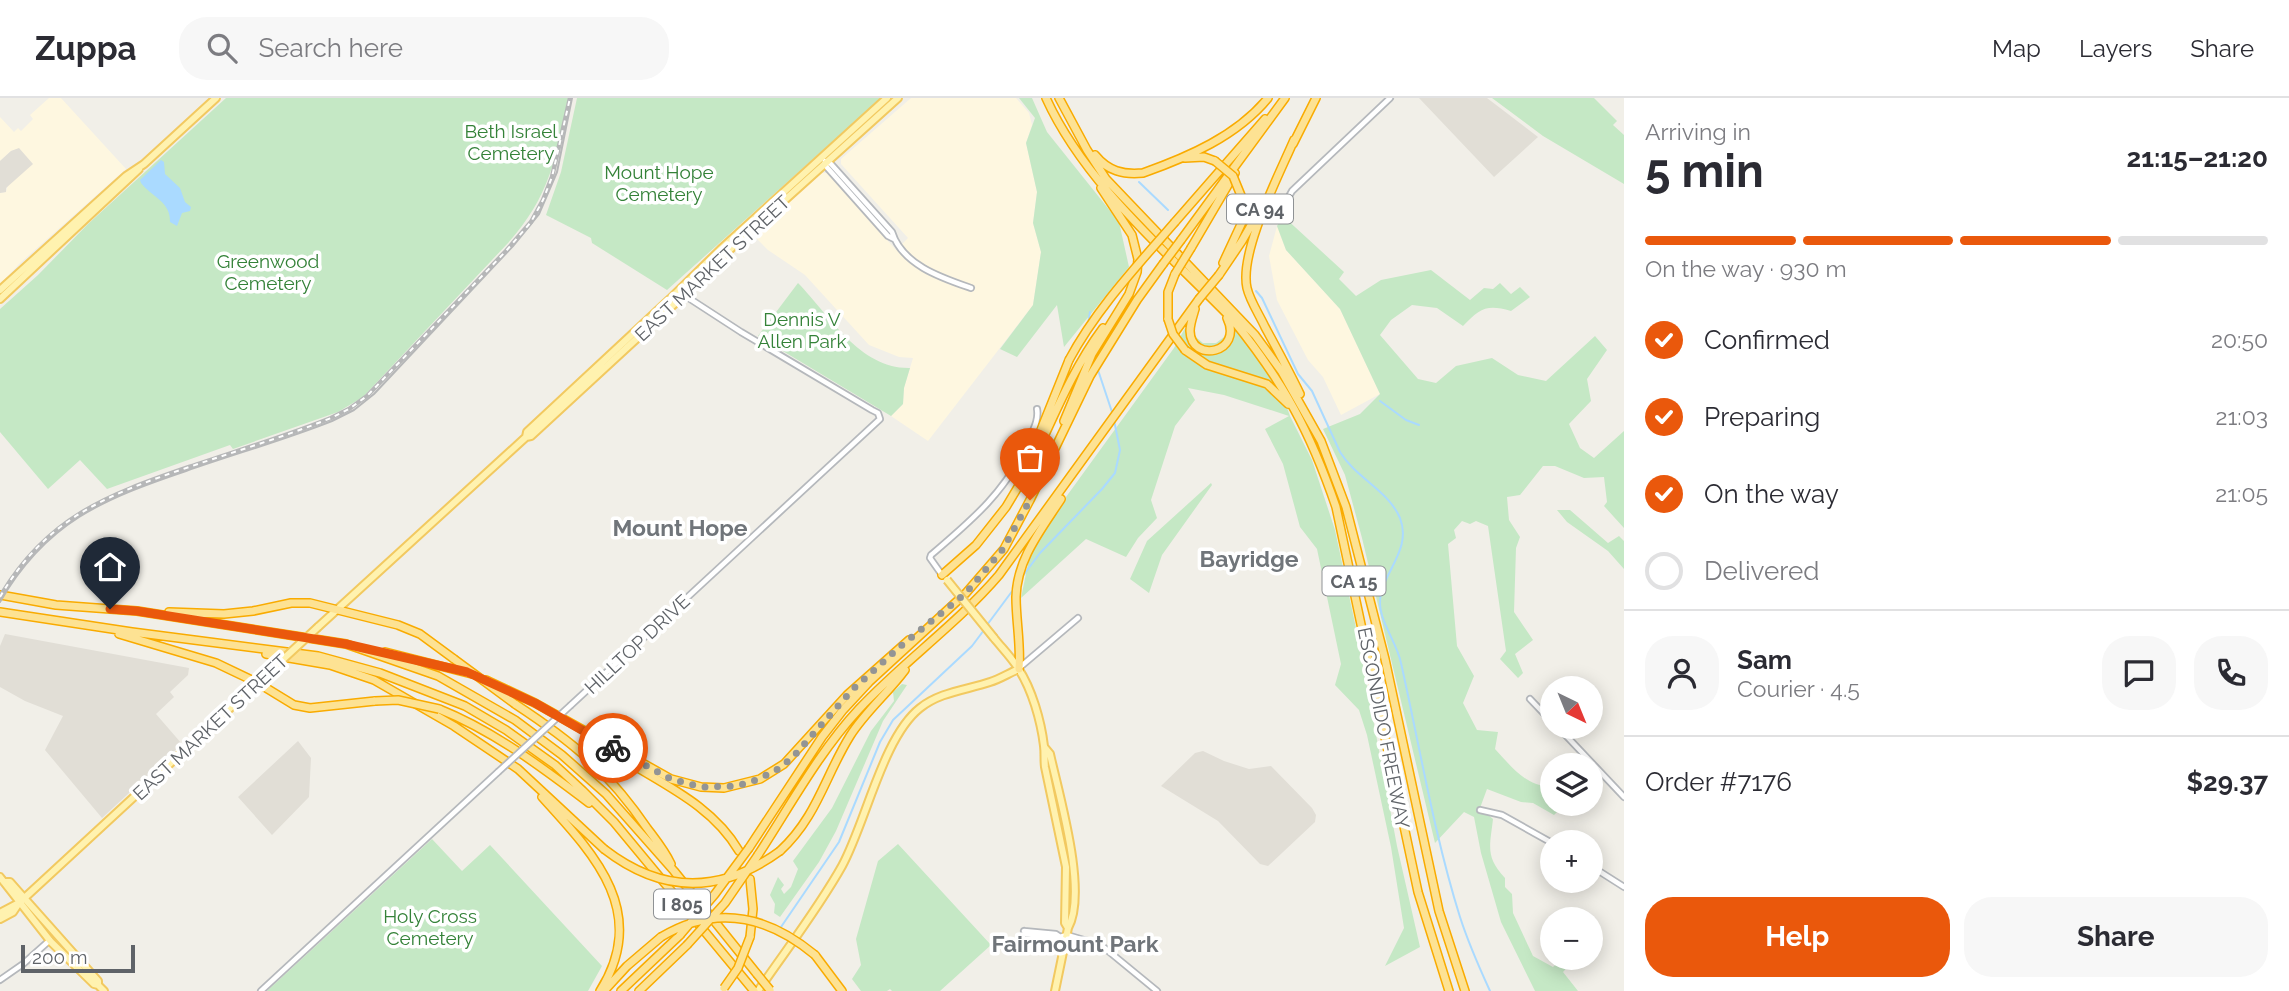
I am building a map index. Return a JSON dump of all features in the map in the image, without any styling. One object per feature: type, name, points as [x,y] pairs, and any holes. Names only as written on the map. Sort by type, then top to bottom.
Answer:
[{"type":"highway","name":"ESCONDIDO FREEWAY","points":[[1046,98],[1069,143],[1096,178],[1233,320],[1268,364],[1317,444],[1336,507],[1418,892],[1449,991]]},
{"type":"highway","name":"ESCONDIDO FREEWAY","points":[[1059,98],[1106,178],[1255,335],[1282,372],[1317,444],[1346,508],[1385,659],[1439,911],[1466,991]]},
{"type":"highway","points":[[1079,134],[1105,166],[1129,175],[1143,173],[1235,130],[1268,98]]},
{"type":"highway","points":[[1018,486],[1069,360],[1086,331],[1109,298],[1285,98]]},
{"type":"highway","name":"CA 94","points":[[621,991],[680,935],[715,894],[842,710],[981,578],[1008,542],[1101,357],[1163,264],[1285,98]]},
{"type":"highway","name":"CA 94","points":[[639,991],[687,945],[725,903],[840,732],[873,695],[990,586],[1219,274],[1248,230],[1316,98]]},
{"type":"highway","points":[[1294,140],[1256,232],[1245,277],[1255,306],[1304,402],[1317,444]]},
{"type":"highway","points":[[1253,142],[1175,274],[1168,292],[1168,319],[1173,334],[1185,351],[1207,365],[1267,384],[1284,398],[1317,444]]},
{"type":"highway","points":[[1167,163],[1194,157],[1215,161],[1233,176],[1240,188],[1243,220],[1219,274]]},
{"type":"highway","points":[[944,578],[992,526],[1018,486],[1084,355],[1097,341],[1135,281],[1138,259],[1136,247],[1126,223],[1106,197],[1096,178]]},
{"type":"highway","points":[[1198,301],[1190,334],[1199,348],[1211,352],[1223,347],[1231,332],[1229,320],[1214,300]]},
{"type":"highway","points":[[1049,460],[1097,341]]},
{"type":"highway","points":[[1019,669],[1016,597],[1019,573],[1024,559],[1094,446]]},
{"type":"highway","name":"I 805","points":[[0,595],[56,605],[137,611],[346,644],[438,677],[514,720],[562,755],[606,794],[674,871],[771,990]]},
{"type":"highway","points":[[137,611],[225,614],[291,603],[310,603],[338,608],[420,634],[570,743],[608,776],[668,856],[674,871]]},
{"type":"highway","points":[[346,644],[467,672],[522,696],[678,782],[711,788],[744,785],[784,764],[853,689],[902,645],[951,607]]},
{"type":"highway","name":"I 805","points":[[0,612],[318,656],[356,665],[413,684],[465,706],[506,730],[555,765],[614,822],[754,989]]},
{"type":"highway","points":[[82,624],[216,663],[258,683],[294,705],[310,708],[398,700],[439,709],[457,716],[538,765],[614,822]]},
{"type":"highway","points":[[206,640],[330,665],[374,680],[454,726],[513,765],[604,849],[625,864],[650,877],[686,884],[737,875],[780,851],[804,826],[838,756],[863,716],[914,658]]},
{"type":"highway","points":[[572,725],[706,811],[722,826],[739,851]]},
{"type":"highway","points":[[529,779],[594,857],[614,893],[619,919],[618,942],[612,968],[602,991]]},
{"type":"highway","points":[[722,989],[743,959],[750,937],[753,909],[750,880]]},
{"type":"highway","points":[[602,991],[661,937],[676,929],[702,920],[744,919],[782,931],[815,955],[841,991]]},
{"type":"main road","points":[[0,290],[216,98]]},
{"type":"main road","name":"EAST MARKET STREET","points":[[0,913],[21,900],[526,437],[540,428],[684,295],[887,98]]},
{"type":"main road","name":"EAST MARKET STREET","points":[[526,437],[527,432],[715,254],[898,98]]},
{"type":"main road","points":[[0,299],[133,178],[144,164]]},
{"type":"main road","points":[[109,199],[127,179],[126,176]]},
{"type":"main road","points":[[684,295],[686,288],[715,254]]},
{"type":"main road","points":[[944,578],[1019,669],[1032,697],[1045,748],[1050,754],[1073,865],[1073,919],[1065,933],[1055,991]]},
{"type":"main road","points":[[754,989],[841,867],[856,839],[894,741],[906,722],[934,699],[991,682],[1019,669]]},
{"type":"main road","points":[[2,879],[5,887],[21,900],[98,981],[101,988]]},
{"type":"main road","points":[[21,900],[50,940],[101,988]]},
{"type":"main road","name":"EAST MARKET STREET","points":[[0,919],[13,912],[21,900]]},
{"type":"street","points":[[1276,218],[1292,191],[1390,98]]},
{"type":"street","points":[[824,161],[888,236],[916,262],[931,273],[971,288]]},
{"type":"street","name":"HILLTOP DRIVE","points":[[261,991],[878,422],[880,416],[872,410],[684,295]]},
{"type":"street","points":[[944,578],[930,558],[931,555],[975,518],[998,493],[1027,445],[1038,418],[1037,409]]},
{"type":"street","points":[[1019,669],[1078,618]]},
{"type":"street","points":[[1531,699],[1540,709]]},
{"type":"street","points":[[1569,739],[1624,797]]},
{"type":"street","points":[[1480,810],[1502,815],[1540,836]]},
{"type":"street","points":[[1603,874],[1624,887]]},
{"type":"street","points":[[1065,933],[1056,939],[1024,931],[1065,933],[1101,945],[1157,991]]},
{"type":"street","points":[[0,980],[50,940]]},
{"type":"shaded area","points":[[49,98],[61,98],[126,169],[19,264],[0,285],[0,193],[6,192],[17,149],[0,161],[0,117],[14,132],[18,128],[21,131],[33,119],[30,115]]},
{"type":"shaded area","points":[[911,98],[1016,98],[1029,113],[1032,125],[1026,143],[1037,192],[1033,223],[1041,252],[1033,305],[928,441],[891,416],[903,404],[904,388],[913,358],[899,357],[869,345],[805,275],[768,250],[756,238],[756,232],[821,173],[827,173],[896,250],[908,238],[841,164],[841,159]]},
{"type":"shaded area","points":[[1419,98],[1487,98],[1538,137],[1494,177]]},
{"type":"shaded area","points":[[19,148],[33,164],[6,188],[6,192],[0,193],[0,161]]},
{"type":"shaded area","points":[[1277,226],[1286,250],[1340,309],[1380,394],[1341,415],[1323,377],[1308,360],[1277,300],[1269,256]]},
{"type":"shaded area","points":[[5,634],[189,668],[188,675],[170,692],[174,697],[156,714],[182,744],[102,818],[45,750],[63,716],[25,701],[0,687],[0,646]]},
{"type":"shaded area","points":[[298,741],[311,758],[309,797],[272,835],[238,797]]},
{"type":"shaded area","points":[[1203,751],[1249,769],[1271,766],[1312,808],[1316,815],[1315,822],[1268,866],[1260,864],[1218,821],[1161,786],[1195,753]]},
{"type":"green space","name":"Greenwood Cemetery","points":[[226,98],[568,98],[549,175],[522,226],[363,397],[338,412],[233,449],[230,445],[107,489],[80,460],[48,489],[0,432],[0,309]]},
{"type":"green space","name":"Mount Hope Cemetery","points":[[577,98],[881,98],[667,290],[592,243],[591,238],[546,215],[561,172]]},
{"type":"green space","points":[[1019,98],[1032,98],[1047,132],[1119,222],[1129,267],[1064,347],[1057,305],[1017,357],[1000,349],[1033,305],[1041,252],[1033,223],[1037,192],[1026,143],[1035,118]]},
{"type":"green space","points":[[1492,98],[1594,98],[1617,121],[1613,125],[1624,135],[1624,184],[1543,136]]},
{"type":"green space","points":[[1283,216],[1344,272],[1339,279],[1356,296],[1381,280],[1431,270],[1470,300],[1484,288],[1493,289],[1500,283],[1511,294],[1520,287],[1530,297],[1511,311],[1484,309],[1463,326],[1437,308],[1412,305],[1391,320],[1380,335],[1418,379],[1436,383],[1456,366],[1492,358],[1518,375],[1546,381],[1595,336],[1607,350],[1587,379],[1591,401],[1569,424],[1580,448],[1594,458],[1624,431],[1624,528],[1604,506],[1607,502],[1604,477],[1584,478],[1555,466],[1543,466],[1520,495],[1507,497],[1509,520],[1520,537],[1516,548],[1514,612],[1533,640],[1515,654],[1523,673],[1518,678],[1500,659],[1506,651],[1488,526],[1476,521],[1470,524],[1462,521],[1454,530],[1456,538],[1448,544],[1457,646],[1474,676],[1463,703],[1477,730],[1498,732],[1495,749],[1513,769],[1527,780],[1540,785],[1540,807],[1487,789],[1480,808],[1493,819],[1490,851],[1494,864],[1505,878],[1505,887],[1512,894],[1513,913],[1533,956],[1540,960],[1540,970],[1565,970],[1563,972],[1578,991],[1535,991],[1501,922],[1481,853],[1474,817],[1464,812],[1435,843],[1345,475],[1323,429],[1360,414],[1380,394],[1340,309],[1286,250],[1277,226]]},
{"type":"green space","name":"Dennis V Allen Park","points":[[798,283],[834,325],[861,350],[892,366],[910,368],[903,404],[891,416],[758,336]]},
{"type":"green space","points":[[1185,328],[1203,343],[1216,343],[1236,328],[1280,388],[1290,416],[1312,460],[1335,530],[1397,846],[1420,947],[1385,966],[1404,928],[1391,847],[1367,735],[1359,710],[1335,685],[1341,664],[1317,549],[1300,527],[1283,464],[1265,429],[1289,416],[1224,395],[1188,388],[1195,400],[1175,426],[1151,500],[1157,518],[1138,538],[1126,557],[1086,539],[1021,598],[1030,554],[1066,497],[1174,348]]},
{"type":"green space","points":[[1211,483],[1162,555],[1149,593],[1130,579],[1147,541]]},
{"type":"green space","points":[[1557,510],[1570,510],[1608,543],[1619,536],[1624,541],[1624,569],[1608,551],[1567,522]]},
{"type":"green space","points":[[902,684],[907,685],[883,721],[836,831],[819,862],[780,917],[774,913],[775,904],[770,895],[778,877],[784,885],[781,889],[784,894],[791,887],[798,869],[793,861],[832,808],[871,731],[894,701],[893,692]]},
{"type":"green space","name":"Holy Cross Cemetery","points":[[432,839],[462,871],[490,845],[602,966],[588,991],[267,991]]},
{"type":"green space","points":[[898,844],[991,945],[940,991],[861,991],[852,979],[861,965],[856,939],[878,861]]},
{"type":"water","points":[[161,160],[164,162],[165,174],[180,188],[185,202],[191,207],[190,211],[182,213],[177,226],[170,222],[164,205],[140,180]]},
{"type":"waterway","points":[[1139,182],[1168,210]]},
{"type":"waterway","points":[[1256,291],[1262,298],[1298,374],[1312,391],[1340,452],[1354,469],[1388,500],[1400,518],[1402,541],[1381,593],[1381,611],[1401,663],[1451,886],[1467,936],[1490,991]]},
{"type":"waterway","points":[[1088,324],[1090,312]]},
{"type":"waterway","points":[[1098,370],[1113,415]]},
{"type":"waterway","points":[[1380,401],[1406,420],[1419,425]]},
{"type":"waterway","points":[[1022,577],[1040,553],[1115,473],[1120,450],[1114,420]]},
{"type":"waterway","points":[[987,625],[1013,590]]},
{"type":"waterway","points":[[781,927],[839,842],[880,742],[893,720],[972,646],[984,630]]},
{"type":"tram line","points":[[0,602],[37,552],[79,517],[156,481],[332,421],[354,410],[374,394],[513,246],[539,214],[557,172],[572,98]]},
{"type":"railway","points":[[0,597],[37,547],[81,513],[159,477],[331,418],[367,396],[531,222],[552,177],[570,98]]},
{"type":"way so far","points":[[613,748],[671,779],[701,787],[736,786],[775,771],[792,758],[853,689],[902,645],[951,607],[981,578],[1012,535],[1030,500]]},
{"type":"district","name":"Mount Hope","points":[[680,527]]},
{"type":"district","name":"Bayridge","points":[[1249,558]]},
{"type":"district","name":"Fairmount Park","points":[[1075,943]]},
{"type":"route","points":[[110,609],[346,644],[436,663],[467,672],[508,690],[613,748]]},
{"type":"park label","name":"Beth Israel Cemetery","points":[[511,142]]}]
